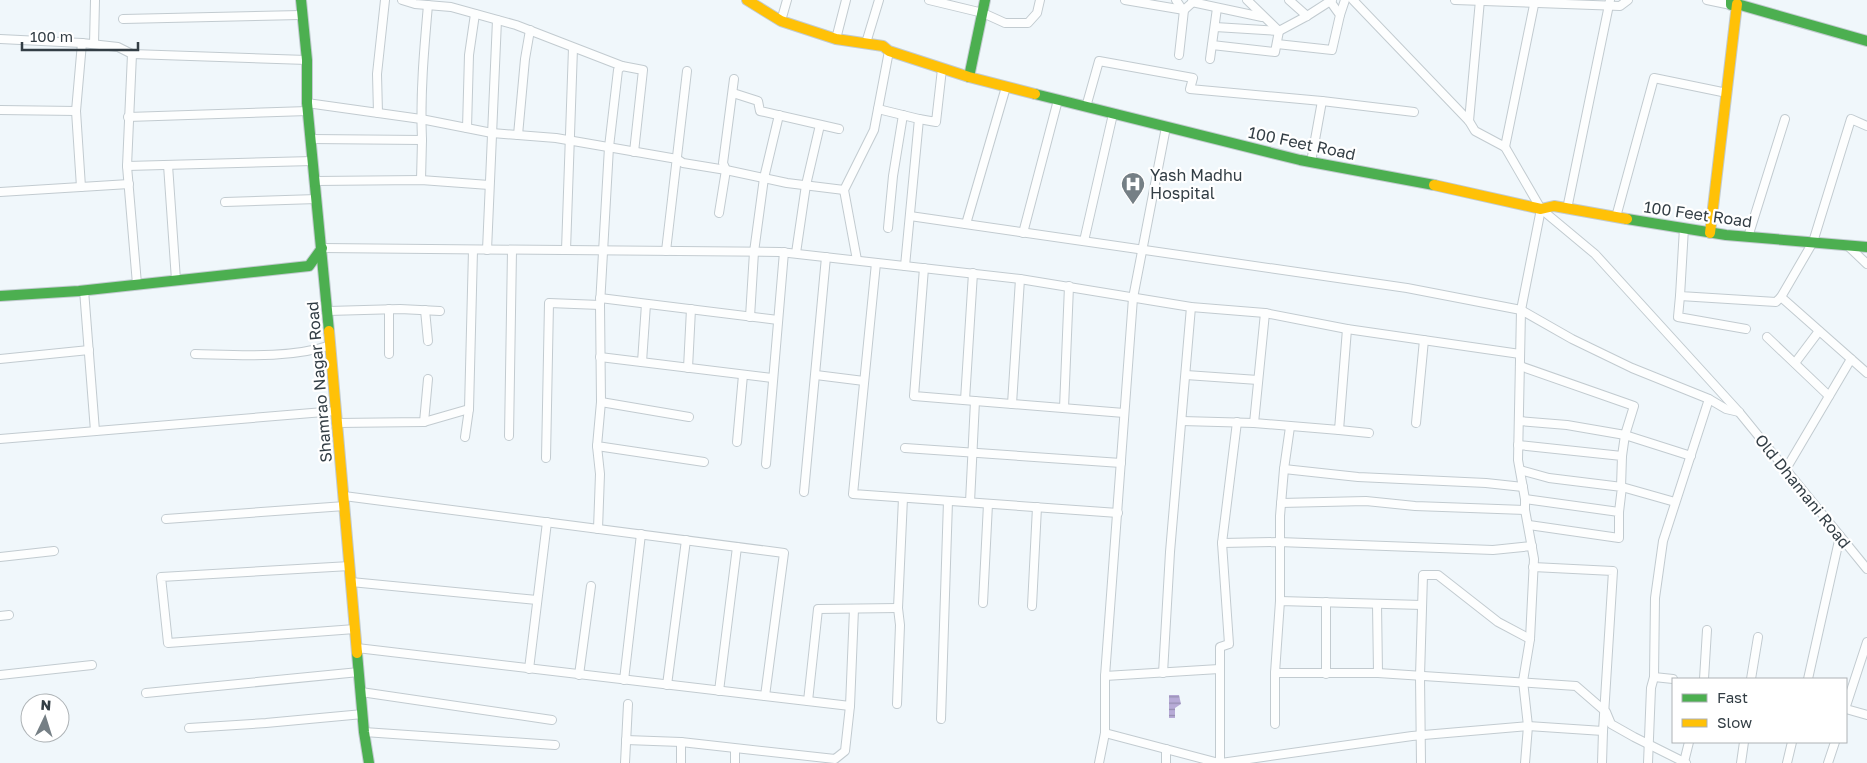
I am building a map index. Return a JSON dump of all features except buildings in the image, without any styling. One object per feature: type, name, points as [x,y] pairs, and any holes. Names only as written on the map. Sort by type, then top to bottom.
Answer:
[{"type":"street","points":[[94,44],[96,0]]},
{"type":"street","name":"Shamrao Nagar Road","points":[[301,0],[307,60],[307,107],[328,311],[367,763]]},
{"type":"street","points":[[378,113],[378,74],[386,0]]},
{"type":"street","points":[[402,0],[415,4],[451,7],[496,20],[530,30],[622,66],[643,70],[634,152]]},
{"type":"street","name":"100 Feet Road","points":[[747,0],[781,21],[836,39],[883,46],[888,51],[969,78],[1311,162],[1401,178],[1541,209],[1554,206],[1567,210],[1748,237],[1867,247]]},
{"type":"street","points":[[781,21],[787,0]]},
{"type":"street","points":[[836,39],[846,0]]},
{"type":"street","points":[[866,43],[879,0]]},
{"type":"street","points":[[929,0],[983,13],[1006,23],[1028,24],[1037,13],[1040,0]]},
{"type":"street","points":[[969,78],[985,0]]},
{"type":"street","points":[[1125,0],[1183,9],[1194,1],[1264,18]]},
{"type":"street","points":[[1176,0],[1183,9],[1179,55]]},
{"type":"street","points":[[1247,0],[1279,31]]},
{"type":"street","points":[[1289,0],[1307,16]]},
{"type":"street","points":[[1214,27],[1279,31],[1331,0],[1340,15]]},
{"type":"street","points":[[1277,44],[1332,50],[1345,0]]},
{"type":"street","points":[[1353,0],[1469,121],[1475,131],[1505,147],[1541,209],[1521,310],[1518,445],[1525,510],[1532,546],[1533,567],[1530,638],[1523,681],[1528,726],[1525,763]]},
{"type":"street","points":[[1455,0],[1609,3],[1620,6],[1628,0]]},
{"type":"street","points":[[1469,121],[1480,0]]},
{"type":"street","points":[[1707,0],[1733,3],[1867,41]]},
{"type":"street","points":[[1505,147],[1534,2]]},
{"type":"street","points":[[1567,210],[1609,3]]},
{"type":"street","points":[[1710,232],[1726,93],[1733,3]]},
{"type":"street","points":[[421,180],[421,119],[428,5]]},
{"type":"street","points":[[1210,59],[1217,8]]},
{"type":"street","points":[[466,128],[470,55],[475,14]]},
{"type":"street","points":[[123,19],[301,15]]},
{"type":"street","points":[[487,250],[496,20]]},
{"type":"street","points":[[518,135],[525,58],[530,30]]},
{"type":"street","points":[[1212,45],[1275,52],[1279,31]]},
{"type":"street","points":[[0,39],[94,44],[118,47],[132,54],[307,60]]},
{"type":"street","points":[[81,187],[76,111],[82,43]]},
{"type":"street","points":[[566,250],[573,48]]},
{"type":"street","points":[[857,260],[844,190],[874,130],[888,51]]},
{"type":"street","points":[[132,54],[127,166],[137,284]]},
{"type":"street","points":[[1086,107],[1099,62],[1193,78],[1190,89],[1322,101],[1414,112]]},
{"type":"street","points":[[598,529],[600,474],[597,446],[601,402],[600,301],[609,147],[618,70],[622,66]]},
{"type":"street","points":[[878,109],[936,122],[942,69]]},
{"type":"street","points":[[666,251],[687,71]]},
{"type":"street","points":[[1616,217],[1654,78],[1726,93]]},
{"type":"street","points":[[719,213],[726,170],[723,163],[734,79]]},
{"type":"street","points":[[966,224],[1006,87]]},
{"type":"street","points":[[733,93],[758,101],[760,111],[840,129]]},
{"type":"street","points":[[1023,233],[1058,100]]},
{"type":"street","points":[[1311,162],[1322,101]]},
{"type":"street","points":[[128,117],[307,107],[378,113],[421,119],[492,133],[569,140],[676,159],[683,163],[764,178],[844,190]]},
{"type":"street","points":[[0,110],[76,111]]},
{"type":"street","points":[[1084,241],[1113,114]]},
{"type":"street","points":[[750,317],[754,252],[764,178],[779,115]]},
{"type":"street","points":[[888,228],[893,176],[903,115]]},
{"type":"street","points":[[905,266],[919,119]]},
{"type":"street","points":[[1748,237],[1785,119]]},
{"type":"street","points":[[1680,296],[1776,302],[1781,297],[1814,242],[1851,119],[1867,126]]},
{"type":"street","points":[[796,254],[806,185],[820,125]]},
{"type":"street","points":[[1098,763],[1105,733],[1105,676],[1132,298],[1166,127]]},
{"type":"street","points":[[311,139],[422,140]]},
{"type":"street","points":[[127,166],[313,161]]},
{"type":"street","points":[[168,165],[176,280]]},
{"type":"street","points":[[315,181],[421,180],[489,185]]},
{"type":"street","points":[[0,192],[129,184]]},
{"type":"street","points":[[225,202],[317,199]]},
{"type":"street","name":"Old Dhamani Road","points":[[1541,209],[1595,254],[1739,412],[1867,569]]},
{"type":"street","points":[[910,216],[1407,288],[1521,310],[1572,339],[1624,364],[1710,399],[1726,409],[1739,412]]},
{"type":"street","points":[[1684,228],[1678,317],[1746,329]]},
{"type":"street","points":[[1848,246],[1867,264]]},
{"type":"street","points":[[0,296],[84,290],[309,266],[322,248],[784,252],[1020,279],[1191,307],[1265,313],[1347,329],[1520,354]]},
{"type":"street","points":[[465,437],[469,409],[473,250]]},
{"type":"street","points":[[508,436],[512,250]]},
{"type":"street","points":[[766,464],[784,252]]},
{"type":"street","points":[[804,492],[826,257]]},
{"type":"street","points":[[876,263],[853,494],[1118,513]]},
{"type":"street","points":[[924,268],[914,396],[1124,413]]},
{"type":"street","points":[[965,400],[973,273]]},
{"type":"street","points":[[1012,404],[1020,279]]},
{"type":"street","points":[[1064,408],[1069,286]]},
{"type":"street","points":[[84,290],[95,431]]},
{"type":"street","points":[[1781,297],[1867,373]]},
{"type":"street","points":[[546,458],[549,303],[600,301],[646,304],[778,320]]},
{"type":"street","points":[[642,362],[646,304]]},
{"type":"street","points":[[1163,673],[1170,552],[1191,307]]},
{"type":"street","points":[[688,368],[691,309]]},
{"type":"street","points":[[389,310],[389,354]]},
{"type":"street","points":[[424,310],[428,341]]},
{"type":"street","points":[[328,311],[440,310]]},
{"type":"street","points":[[1254,423],[1265,313]]},
{"type":"street","points":[[1340,430],[1347,329]]},
{"type":"street","points":[[1795,363],[1819,332]]},
{"type":"street","points":[[1767,337],[1829,396]]},
{"type":"street","points":[[1416,423],[1424,340]]},
{"type":"street","points":[[195,354],[258,356],[319,349],[331,345]]},
{"type":"street","points":[[0,359],[89,350]]},
{"type":"street","points":[[600,357],[772,378]]},
{"type":"street","points":[[1786,470],[1851,360]]},
{"type":"street","points":[[1520,366],[1634,406],[1625,436],[1622,456],[1619,538],[1529,525]]},
{"type":"street","points":[[737,442],[743,375]]},
{"type":"street","points":[[816,375],[864,382]]},
{"type":"street","points":[[1186,375],[1258,380]]},
{"type":"street","points":[[424,422],[428,379]]},
{"type":"street","points":[[1648,763],[1651,688],[1654,677],[1655,598],[1663,542],[1710,399]]},
{"type":"street","points":[[970,502],[975,401]]},
{"type":"street","points":[[601,402],[689,417]]},
{"type":"street","points":[[337,423],[424,422],[469,409]]},
{"type":"street","points":[[0,439],[336,411]]},
{"type":"street","points":[[1519,421],[1567,425],[1625,436],[1691,456]]},
{"type":"street","points":[[1182,422],[1237,422],[1369,433]]},
{"type":"street","points":[[1220,763],[1220,647],[1229,644],[1222,543],[1237,422]]},
{"type":"street","points":[[1275,724],[1275,673],[1280,601],[1279,542],[1284,469],[1290,427]]},
{"type":"street","points":[[1518,445],[1622,456]]},
{"type":"street","points":[[597,446],[704,462]]},
{"type":"street","points":[[905,448],[1121,463]]},
{"type":"street","points":[[1284,469],[1358,477],[1523,486]]},
{"type":"street","points":[[1520,470],[1549,478],[1622,487],[1675,502]]},
{"type":"street","points":[[897,704],[900,625],[898,608],[903,498]]},
{"type":"street","points":[[1525,499],[1619,512]]},
{"type":"street","points":[[166,519],[344,501],[547,522],[784,552],[765,696]]},
{"type":"street","points":[[940,719],[948,501]]},
{"type":"street","points":[[1281,503],[1366,501],[1415,506],[1525,510]]},
{"type":"street","points":[[983,603],[988,504]]},
{"type":"street","points":[[1032,606],[1037,507]]},
{"type":"street","points":[[529,669],[547,522]]},
{"type":"street","points":[[624,680],[641,534]]},
{"type":"street","points":[[1808,678],[1840,536]]},
{"type":"street","points":[[667,685],[686,540]]},
{"type":"street","points":[[1222,543],[1279,542],[1493,550],[1532,546]]},
{"type":"street","points":[[719,691],[737,546]]},
{"type":"street","points":[[0,557],[54,550]]},
{"type":"street","points":[[350,566],[161,577],[168,643],[355,629]]},
{"type":"street","points":[[1533,567],[1613,571],[1602,763]]},
{"type":"street","points":[[1421,763],[1420,676],[1423,575],[1438,575],[1498,622],[1530,638]]},
{"type":"street","points":[[351,582],[537,600]]},
{"type":"street","points":[[579,674],[592,586]]},
{"type":"street","points":[[1280,601],[1422,605]]},
{"type":"street","points":[[1326,602],[1326,674]]},
{"type":"street","points":[[1377,604],[1378,673]]},
{"type":"street","points":[[808,702],[818,609],[898,608]]},
{"type":"street","points":[[626,740],[681,742],[792,759],[835,759],[845,752],[850,706],[854,609]]},
{"type":"street","points":[[0,616],[9,615]]},
{"type":"street","points":[[1704,678],[1707,630]]},
{"type":"street","points":[[1751,678],[1758,637]]},
{"type":"street","points":[[1847,704],[1867,642]]},
{"type":"street","points":[[357,648],[850,706]]},
{"type":"street","points":[[0,675],[92,665]]},
{"type":"street","points":[[1105,676],[1219,669]]},
{"type":"street","points":[[146,693],[359,672]]},
{"type":"street","points":[[1275,673],[1378,673],[1523,681],[1576,686],[1606,712],[1611,724],[1649,745],[1685,762],[1689,743]]},
{"type":"street","points":[[1654,677],[1672,679]]},
{"type":"street","points":[[361,692],[552,720]]},
{"type":"street","points":[[625,763],[628,704]]},
{"type":"street","points":[[1847,707],[1867,715]]},
{"type":"street","points":[[189,728],[362,714]]},
{"type":"street","points":[[1105,733],[1220,763],[1421,736],[1528,726],[1604,731]]},
{"type":"street","points":[[364,732],[555,745]]},
{"type":"street","points":[[681,742],[681,763]]},
{"type":"street","points":[[1741,763],[1744,743]]},
{"type":"street","points":[[1787,763],[1792,743]]},
{"type":"street","points":[[1828,763],[1835,743]]},
{"type":"street","points":[[735,749],[735,763]]},
{"type":"street","points":[[1166,749],[1166,763]]},
{"type":"shaded area","points":[[1169,695],[1179,695],[1181,704],[1175,708],[1175,718],[1169,718]]},
{"type":"traffic: fast","points":[[301,0],[307,60],[307,103],[329,331]]},
{"type":"traffic: fast","points":[[969,77],[985,0]]},
{"type":"traffic: fast","points":[[1731,0],[1731,5],[1737,4],[1867,41]]},
{"type":"traffic: fast","points":[[1035,94],[1300,160],[1434,185]]},
{"type":"traffic: fast","points":[[1627,219],[1726,235],[1867,247]]},
{"type":"traffic: fast","points":[[0,296],[79,291],[309,266],[322,248]]},
{"type":"traffic: fast","points":[[357,653],[364,732],[369,763]]},
{"type":"traffic: slow","points":[[747,0],[781,21],[836,39],[883,46],[889,51],[969,77],[1035,94]]},
{"type":"traffic: slow","points":[[1710,233],[1737,4]]},
{"type":"traffic: slow","points":[[1434,185],[1541,209],[1554,206],[1627,219]]},
{"type":"traffic: slow","points":[[329,331],[357,653]]},
{"type":"place","name":"Yash Madhu Hospital","points":[[1133,205]]}]
